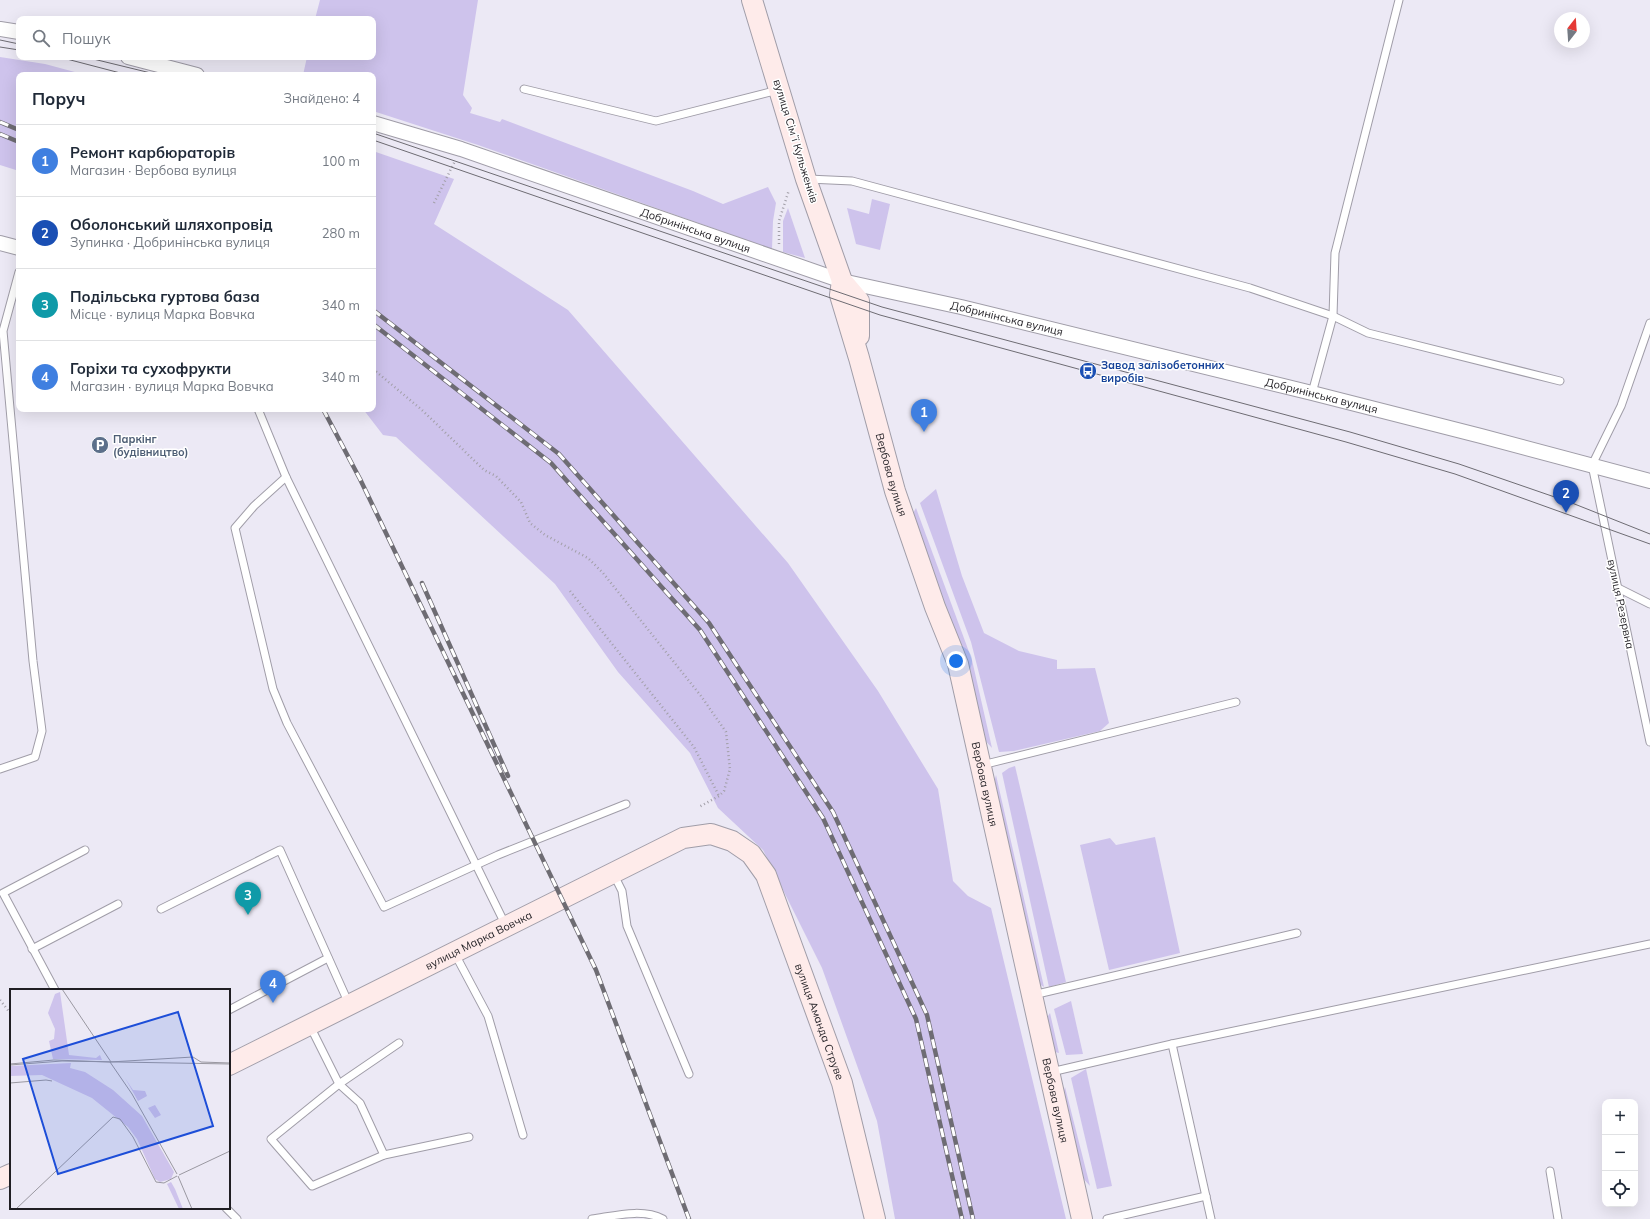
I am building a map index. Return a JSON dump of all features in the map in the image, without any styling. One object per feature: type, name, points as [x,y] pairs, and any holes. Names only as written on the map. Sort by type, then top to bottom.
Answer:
[{"type":"main road","name":"вулиця Сімʼї Кульженків","points":[[752,0],[806,179],[842,282]]},
{"type":"main road","name":"Вербова вулиця","points":[[842,282],[840,295],[859,358],[895,491],[958,664],[1082,1219]]},
{"type":"main road","name":"вулиця Марка Вовчка","points":[[230,1064],[683,838],[711,834],[732,842]]},
{"type":"main road","name":"вулиця Аманда Струве","points":[[732,842],[751,854],[766,875],[842,1082],[875,1219]]},
{"type":"main road","points":[[0,1179],[10,1174]]},
{"type":"street","points":[[0,29],[16,32]]},
{"type":"street","points":[[140,60],[186,72]]},
{"type":"street","name":"Добринінська вулиця","points":[[376,124],[461,149],[842,282],[961,308],[1312,393],[1650,481]]},
{"type":"street","points":[[0,243],[16,247]]},
{"type":"lane","points":[[1312,393],[1333,316],[1335,253],[1399,0]]},
{"type":"lane","points":[[524,89],[656,121],[780,89]]},
{"type":"lane","points":[[806,179],[852,181],[860,183],[1250,288],[1333,316],[1368,333],[1560,381]]},
{"type":"lane","points":[[0,769],[34,757],[42,731],[33,661],[2,331],[16,282]]},
{"type":"lane","points":[[1592,465],[1621,406],[1650,323]]},
{"type":"lane","points":[[259,412],[286,477],[506,926]]},
{"type":"lane","name":"вулиця Резервна","points":[[1592,465],[1650,742]]},
{"type":"lane","points":[[286,477],[254,506],[235,528],[273,689],[287,723],[384,907],[476,865],[626,804]]},
{"type":"lane","points":[[1618,588],[1650,604]]},
{"type":"lane","points":[[980,765],[1236,702]]},
{"type":"lane","points":[[53,989],[3,894],[85,850]]},
{"type":"lane","points":[[161,909],[280,850],[350,1005]]},
{"type":"lane","points":[[613,872],[622,892],[628,926],[689,1074]]},
{"type":"lane","points":[[32,949],[118,904]]},
{"type":"lane","points":[[1032,996],[1297,933]]},
{"type":"lane","points":[[1049,1072],[1172,1044],[1650,944]]},
{"type":"lane","points":[[454,952],[488,1016],[523,1135]]},
{"type":"lane","points":[[230,1009],[328,958]]},
{"type":"lane","points":[[310,1024],[339,1084],[360,1103],[384,1155]]},
{"type":"lane","points":[[398,1042],[339,1084],[271,1139],[312,1186],[384,1155],[469,1136]]},
{"type":"lane","points":[[1172,1044],[1211,1219]]},
{"type":"lane","points":[[1550,1171],[1558,1219]]},
{"type":"lane","points":[[1107,1219],[1206,1196]]},
{"type":"lane","points":[[227,1209],[237,1219]]},
{"type":"lane","points":[[592,1219],[635,1214],[653,1214],[663,1219]]},
{"type":"path","points":[[434,203],[461,149]]},
{"type":"path","points":[[779,245],[779,221],[789,190]]},
{"type":"path","points":[[376,372],[422,410],[484,470],[496,476],[521,502],[530,523],[545,535],[588,558],[603,573],[701,696],[726,732],[730,770],[724,791],[719,796],[699,807]]},
{"type":"path","points":[[570,591],[694,747],[719,796]]},
{"type":"path","points":[[0,1000],[10,1013]]},
{"type":"shaded area","points":[[320,0],[478,0],[463,95],[472,108],[470,113],[500,122],[502,119],[693,191],[723,204],[768,187],[776,203],[773,221],[772,249],[478,145],[376,112],[376,72],[304,72],[306,60],[376,60],[376,16],[316,16]]},
{"type":"shaded area","points":[[0,57],[45,64],[75,72],[16,72],[16,170],[0,165]]},
{"type":"shaded area","points":[[376,152],[454,179],[434,224],[568,310],[788,563],[878,691],[938,789],[953,881],[968,896],[991,908],[1066,1219],[895,1219],[877,1121],[822,968],[763,850],[718,808],[690,753],[618,672],[555,584],[396,437],[383,435],[365,412],[376,412]]},
{"type":"shaded area","points":[[872,199],[890,204],[880,250],[856,244],[847,208],[869,214]]},
{"type":"shaded area","points":[[788,208],[805,258],[783,252],[783,221]]},
{"type":"shaded area","points":[[936,489],[962,576],[984,633],[1019,651],[1057,660],[1057,669],[1095,668],[1109,723],[1100,731],[1014,751],[999,752],[971,642],[920,503]]},
{"type":"shaded area","points":[[916,508],[972,660],[992,748],[983,738],[912,515]]},
{"type":"shaded area","points":[[1015,766],[1066,982],[1049,987],[1002,773]]},
{"type":"shaded area","points":[[996,775],[1044,987],[1036,982],[993,786]]},
{"type":"shaded area","points":[[1155,837],[1180,953],[1109,970],[1080,845],[1110,838],[1116,845]]},
{"type":"shaded area","points":[[1071,1001],[1083,1054],[1066,1055],[1054,1009]]},
{"type":"shaded area","points":[[1050,1013],[1059,1053],[1051,1051],[1046,1019]]},
{"type":"shaded area","points":[[1086,1069],[1112,1186],[1097,1189],[1071,1078]]},
{"type":"shaded area","points":[[1065,1087],[1090,1186],[1081,1176],[1062,1098]]},
{"type":"tram line","points":[[0,40],[16,43]]},
{"type":"tram line","points":[[0,47],[16,50]]},
{"type":"tram line","points":[[70,60],[116,72]]},
{"type":"tram line","points":[[97,60],[147,72]]},
{"type":"tram line","points":[[376,134],[882,307],[1350,432],[1459,464],[1572,503],[1650,534]]},
{"type":"tram line","points":[[376,141],[880,315],[1346,442],[1455,474],[1650,544]]},
{"type":"railway","points":[[0,122],[16,129]]},
{"type":"railway","points":[[0,134],[16,141]]},
{"type":"railway","points":[[376,312],[559,454],[709,623],[833,812],[927,1015],[973,1219]]},
{"type":"railway","points":[[376,326],[551,463],[700,630],[823,818],[916,1019],[962,1219]]},
{"type":"railway","points":[[325,412],[360,479],[596,970],[689,1219]]},
{"type":"railway","points":[[422,583],[508,776]]},
{"type":"place","name":"Завод залізобетонних виробів","points":[[1088,371]]},
{"type":"place","name":"Ремонт карбюраторів","points":[[924,432]]},
{"type":"place","name":"Паркінг (будівництво)","points":[[100,445]]},
{"type":"place","name":"Оболонський шляхопровід","points":[[1566,513]]},
{"type":"place","name":"Подільська гуртова база","points":[[248,915]]},
{"type":"place","name":"Горіхи та сухофрукти","points":[[273,1003]]}]
